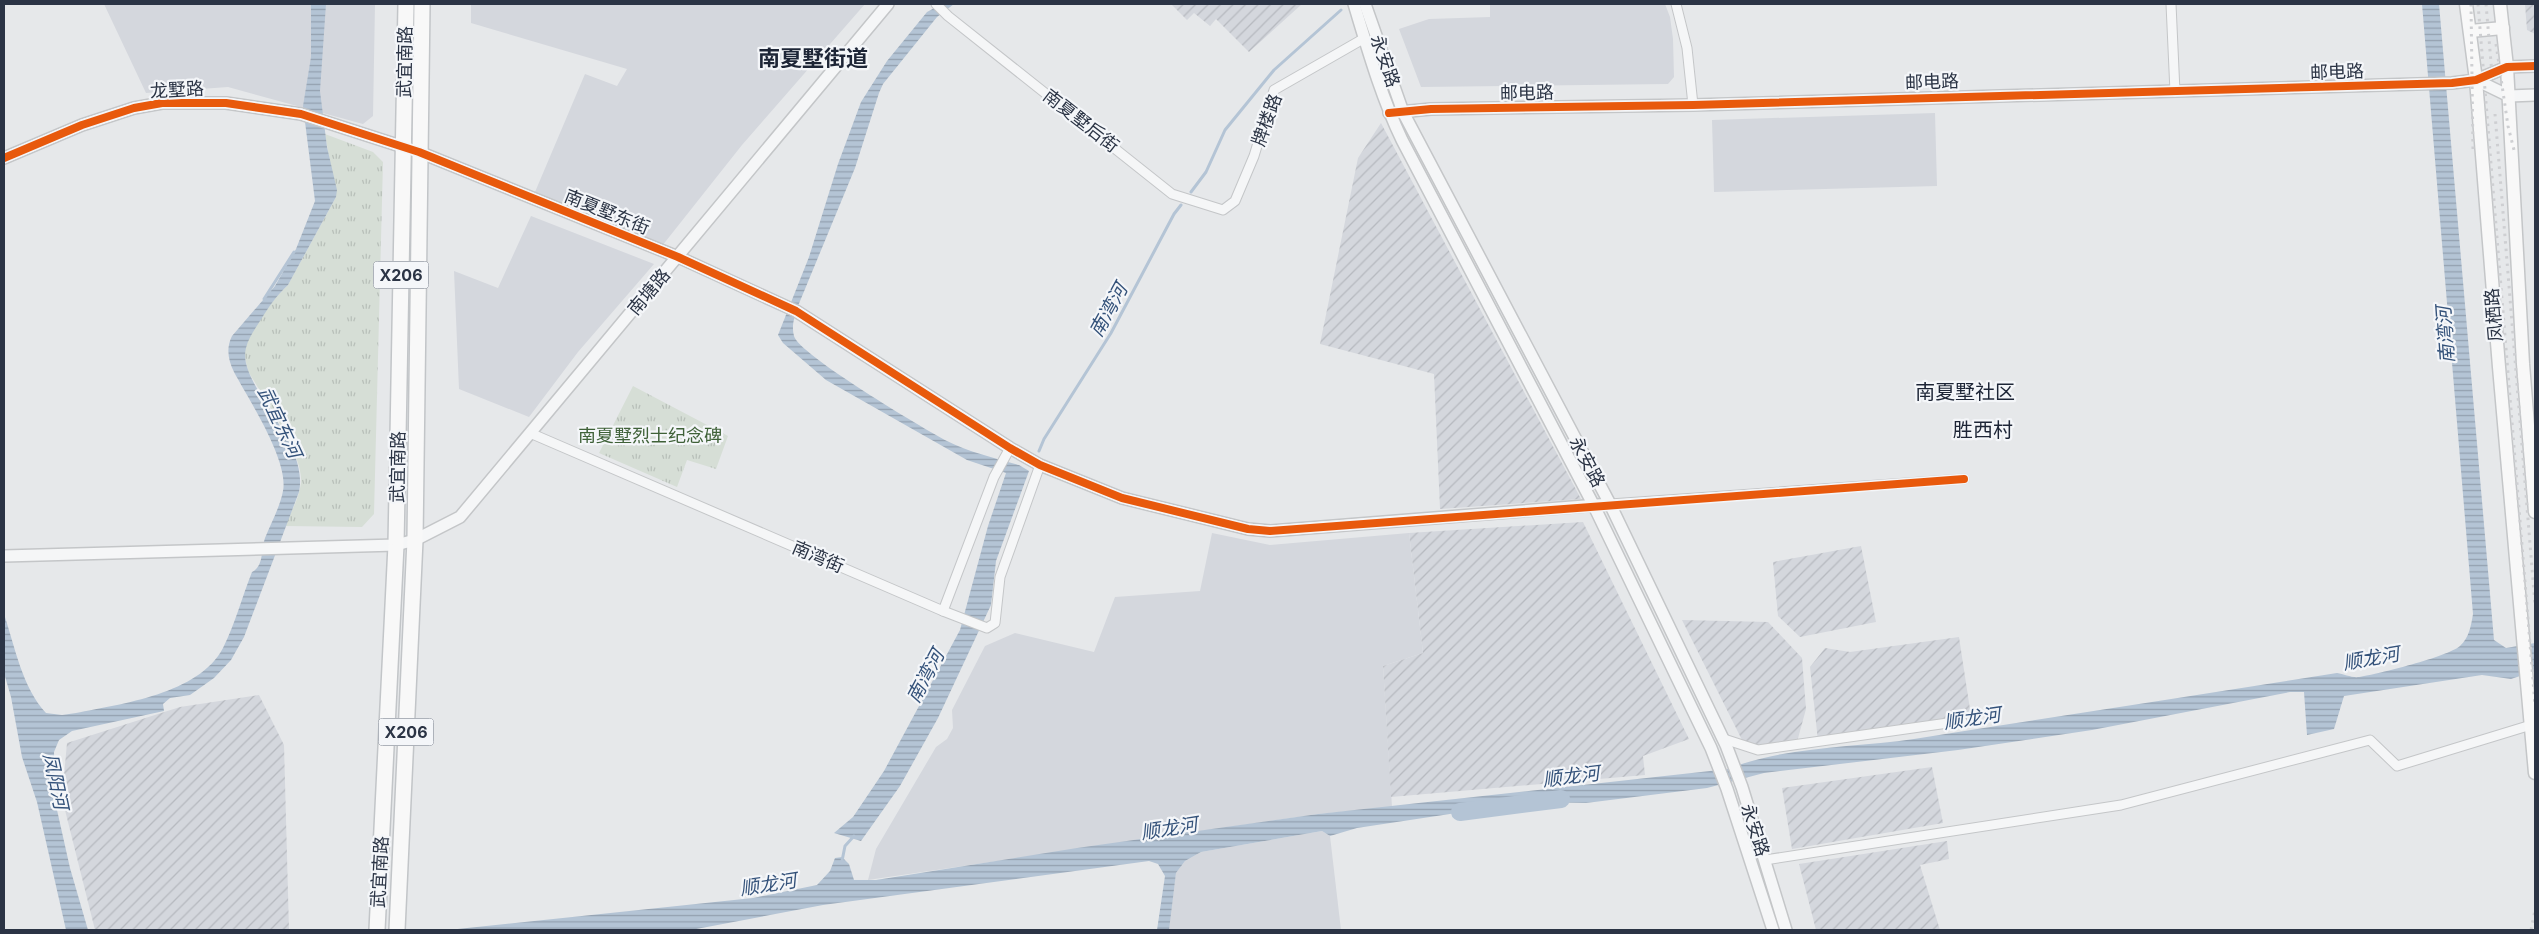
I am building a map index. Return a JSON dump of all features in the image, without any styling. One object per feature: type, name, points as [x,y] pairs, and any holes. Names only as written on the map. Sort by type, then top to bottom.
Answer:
[{"type":"main road","name":"武宜南路","points":[[377,928],[396,545],[406,4]]},
{"type":"main road","name":"武宜南路","points":[[397,927],[415,540],[422,4]]},
{"type":"main road","name":"凤栖路","points":[[2466,4],[2476,80],[2498,367],[2524,627],[2531,725]]},
{"type":"main road","name":"凤栖路","points":[[2500,4],[2509,96],[2523,364],[2535,512]]},
{"type":"main road","points":[[2470,31],[2503,28]]},
{"type":"main road","points":[[2531,725],[2535,773]]},
{"type":"street","name":"南塘路","points":[[4,556],[396,545],[415,540],[460,517],[888,4]]},
{"type":"street","name":"南夏墅后街","points":[[936,4],[948,16],[1172,194],[1223,210]]},
{"type":"street","name":"永安路","points":[[1354,4],[1363,39],[1389,113],[1594,506],[1712,748],[1773,930]]},
{"type":"street","points":[[1676,4],[1687,48],[1692,105]]},
{"type":"street","points":[[2171,4],[2175,92]]},
{"type":"street","name":"永安路","points":[[1367,9],[1403,112],[1610,504],[1725,742],[1742,787],[1786,930]]},
{"type":"street","name":"牌楼路","points":[[1223,210],[1235,201],[1243,183],[1254,156],[1274,90],[1363,39]]},
{"type":"street","points":[[2507,67],[2535,66]]},
{"type":"street","name":"邮电路","points":[[1389,113],[1431,109],[1692,105],[2452,83],[2476,80],[2507,67]]},
{"type":"street","points":[[2476,80],[2509,96],[2535,95]]},
{"type":"street","name":"龙墅路","points":[[4,158],[82,125],[134,108],[162,104],[226,103],[301,114],[404,146]]},
{"type":"street","name":"南夏墅东街","points":[[404,146],[678,257],[796,311],[814,320],[1008,452],[1122,498],[1248,529],[1270,531],[1610,504]]},
{"type":"street","name":"南湾街","points":[[530,433],[943,611],[987,628],[995,623],[1000,577],[1040,465]]},
{"type":"street","points":[[943,611],[994,477],[1008,452]]},
{"type":"street","points":[[1610,504],[1964,480]]},
{"type":"street","points":[[1725,742],[1758,750],[1962,721]]},
{"type":"street","points":[[1765,860],[2121,805],[2370,740],[2397,766],[2531,725]]},
{"type":"shaded area","points":[[104,4],[375,4],[373,116],[363,124],[228,87],[146,93]]},
{"type":"shaded area","points":[[471,4],[865,4],[742,145],[662,246],[535,192],[585,74],[617,86],[627,69],[471,23]]},
{"type":"shaded area","points":[[1171,4],[1302,4],[1249,52],[1216,19],[1210,26],[1194,13],[1187,20]]},
{"type":"shaded area","points":[[1490,4],[1665,4],[1670,17],[1673,39],[1674,77],[1668,84],[1421,87],[1399,29],[1429,19],[1490,17]]},
{"type":"shaded area","points":[[2525,4],[2535,4],[2535,34],[2527,30]]},
{"type":"shaded area","points":[[1935,113],[1937,186],[1714,192],[1712,120]]},
{"type":"shaded area","points":[[1381,123],[1581,499],[1440,509],[1434,374],[1320,344],[1358,158]]},
{"type":"shaded area","points":[[531,216],[654,264],[578,352],[529,417],[459,389],[454,271],[498,288]]},
{"type":"shaded area","points":[[1583,522],[1689,739],[1643,756],[1645,775],[1391,797],[1383,666],[1423,653],[1409,533]]},
{"type":"shaded area","points":[[1212,533],[1270,545],[1409,533],[1423,653],[1383,666],[1392,807],[1318,814],[868,880],[876,849],[936,747],[947,739],[953,728],[952,710],[985,646],[1015,633],[1094,652],[1115,597],[1200,591]]},
{"type":"shaded area","points":[[1861,546],[1876,622],[1800,637],[1778,616],[1773,562]]},
{"type":"shaded area","points":[[1682,620],[1768,622],[1802,658],[1806,709],[1797,742],[1745,746]]},
{"type":"shaded area","points":[[1959,637],[1971,716],[1818,741],[1810,667],[1825,648],[1850,652]]},
{"type":"shaded area","points":[[259,695],[284,745],[289,930],[95,930],[62,798],[67,743],[180,707]]},
{"type":"shaded area","points":[[1932,767],[1943,823],[1792,849],[1782,788]]},
{"type":"shaded area","points":[[1322,831],[1330,836],[1341,930],[1168,930],[1176,873],[1185,861],[1201,852]]},
{"type":"shaded area","points":[[1947,841],[1949,859],[1920,865],[1940,930],[1816,930],[1799,864]]},
{"type":"green space","points":[[325,134],[373,152],[383,162],[374,514],[362,527],[284,526],[298,494],[301,483],[300,471],[290,442],[248,371],[245,356],[247,343],[256,325],[288,285],[336,197]]},
{"type":"green space","name":"南夏墅烈士纪念碑","points":[[633,386],[728,436],[716,469],[687,460],[677,487],[599,453]]},
{"type":"water","points":[[311,4],[326,4],[320,91],[327,147],[337,190],[336,197],[288,285],[266,311],[248,341],[246,348],[246,362],[252,379],[294,453],[299,473],[299,492],[244,637],[231,660],[214,678],[190,695],[170,698],[163,704],[164,711],[72,731],[59,740],[54,752],[55,801],[70,868],[88,930],[66,930],[37,802],[22,757],[11,697],[4,673],[4,614],[25,679],[38,703],[46,713],[62,715],[76,713],[115,706],[157,694],[178,686],[196,676],[212,664],[223,648],[252,572],[259,566],[265,538],[278,509],[283,491],[283,478],[274,448],[258,414],[234,372],[230,363],[228,349],[232,336],[275,286],[296,249],[315,201],[303,106],[311,57]]},
{"type":"water","points":[[942,4],[954,4],[937,17],[883,84],[855,168],[798,306],[793,332],[801,345],[816,358],[863,391],[914,422],[955,445],[1019,465],[1029,471],[996,561],[991,605],[938,718],[900,786],[861,841],[834,833],[853,817],[884,771],[960,630],[988,526],[1006,473],[967,460],[826,380],[783,343],[778,335],[809,257],[838,164],[861,102],[887,61],[927,12]]},
{"type":"water","points":[[2422,4],[2439,4],[2494,640],[2506,648],[2535,643],[2535,671],[2511,679],[2482,675],[2344,696],[2334,729],[2307,735],[2304,692],[2290,692],[2092,730],[1958,750],[1764,773],[1707,788],[1586,803],[1530,802],[1357,828],[1330,836],[1322,831],[1201,852],[1185,861],[1176,873],[1169,930],[1157,930],[1165,876],[1158,864],[1149,861],[823,905],[691,930],[448,930],[753,898],[817,885],[830,871],[835,858],[842,857],[849,864],[854,880],[876,880],[1077,848],[1318,814],[1728,769],[1750,761],[1796,752],[1914,739],[2337,673],[2359,677],[2412,664],[2453,650],[2460,646],[2468,636],[2473,614]]},
{"type":"waterway","name":"南湾河","points":[[1191,192],[1206,172],[1225,130],[1274,70],[1341,10]]},
{"type":"waterway","name":"南湾河","points":[[1039,451],[1044,439],[1111,333],[1174,214],[1181,205]]},
{"type":"waterway","name":"武宜东河","points":[[264,299],[294,252]]},
{"type":"waterway","name":"顺龙河","points":[[1460,812],[1561,799]]},
{"type":"waterway","name":"南湾河","points":[[842,861],[845,846],[854,836]]},
{"type":"railway","points":[[2471,4],[2473,152]]},
{"type":"railway","points":[[2478,4],[2535,705]]},
{"type":"railway","points":[[2486,4],[2492,74]]},
{"type":"railway","points":[[2496,44],[2508,126],[2514,150]]},
{"type":"railway","points":[[2495,114],[2535,605]]},
{"type":"railway","points":[[2531,930],[2535,910]]},
{"type":"cycle path","points":[[1389,113],[1431,109],[1693,105],[2452,83],[2476,80],[2507,67],[2535,66]]},
{"type":"cycle path","points":[[4,158],[82,125],[134,108],[162,103],[226,103],[301,114],[419,152],[678,257],[796,311],[1010,448],[1040,465],[1122,498],[1248,529],[1270,531],[1964,479]]},
{"type":"district","name":"南夏墅街道","points":[[813,58]]},
{"type":"district","name":"南夏墅社区","points":[[1965,392]]},
{"type":"district","name":"胜西村","points":[[1983,430]]},
{"type":"water label","name":"凤阳河","points":[[56,781]]}]
